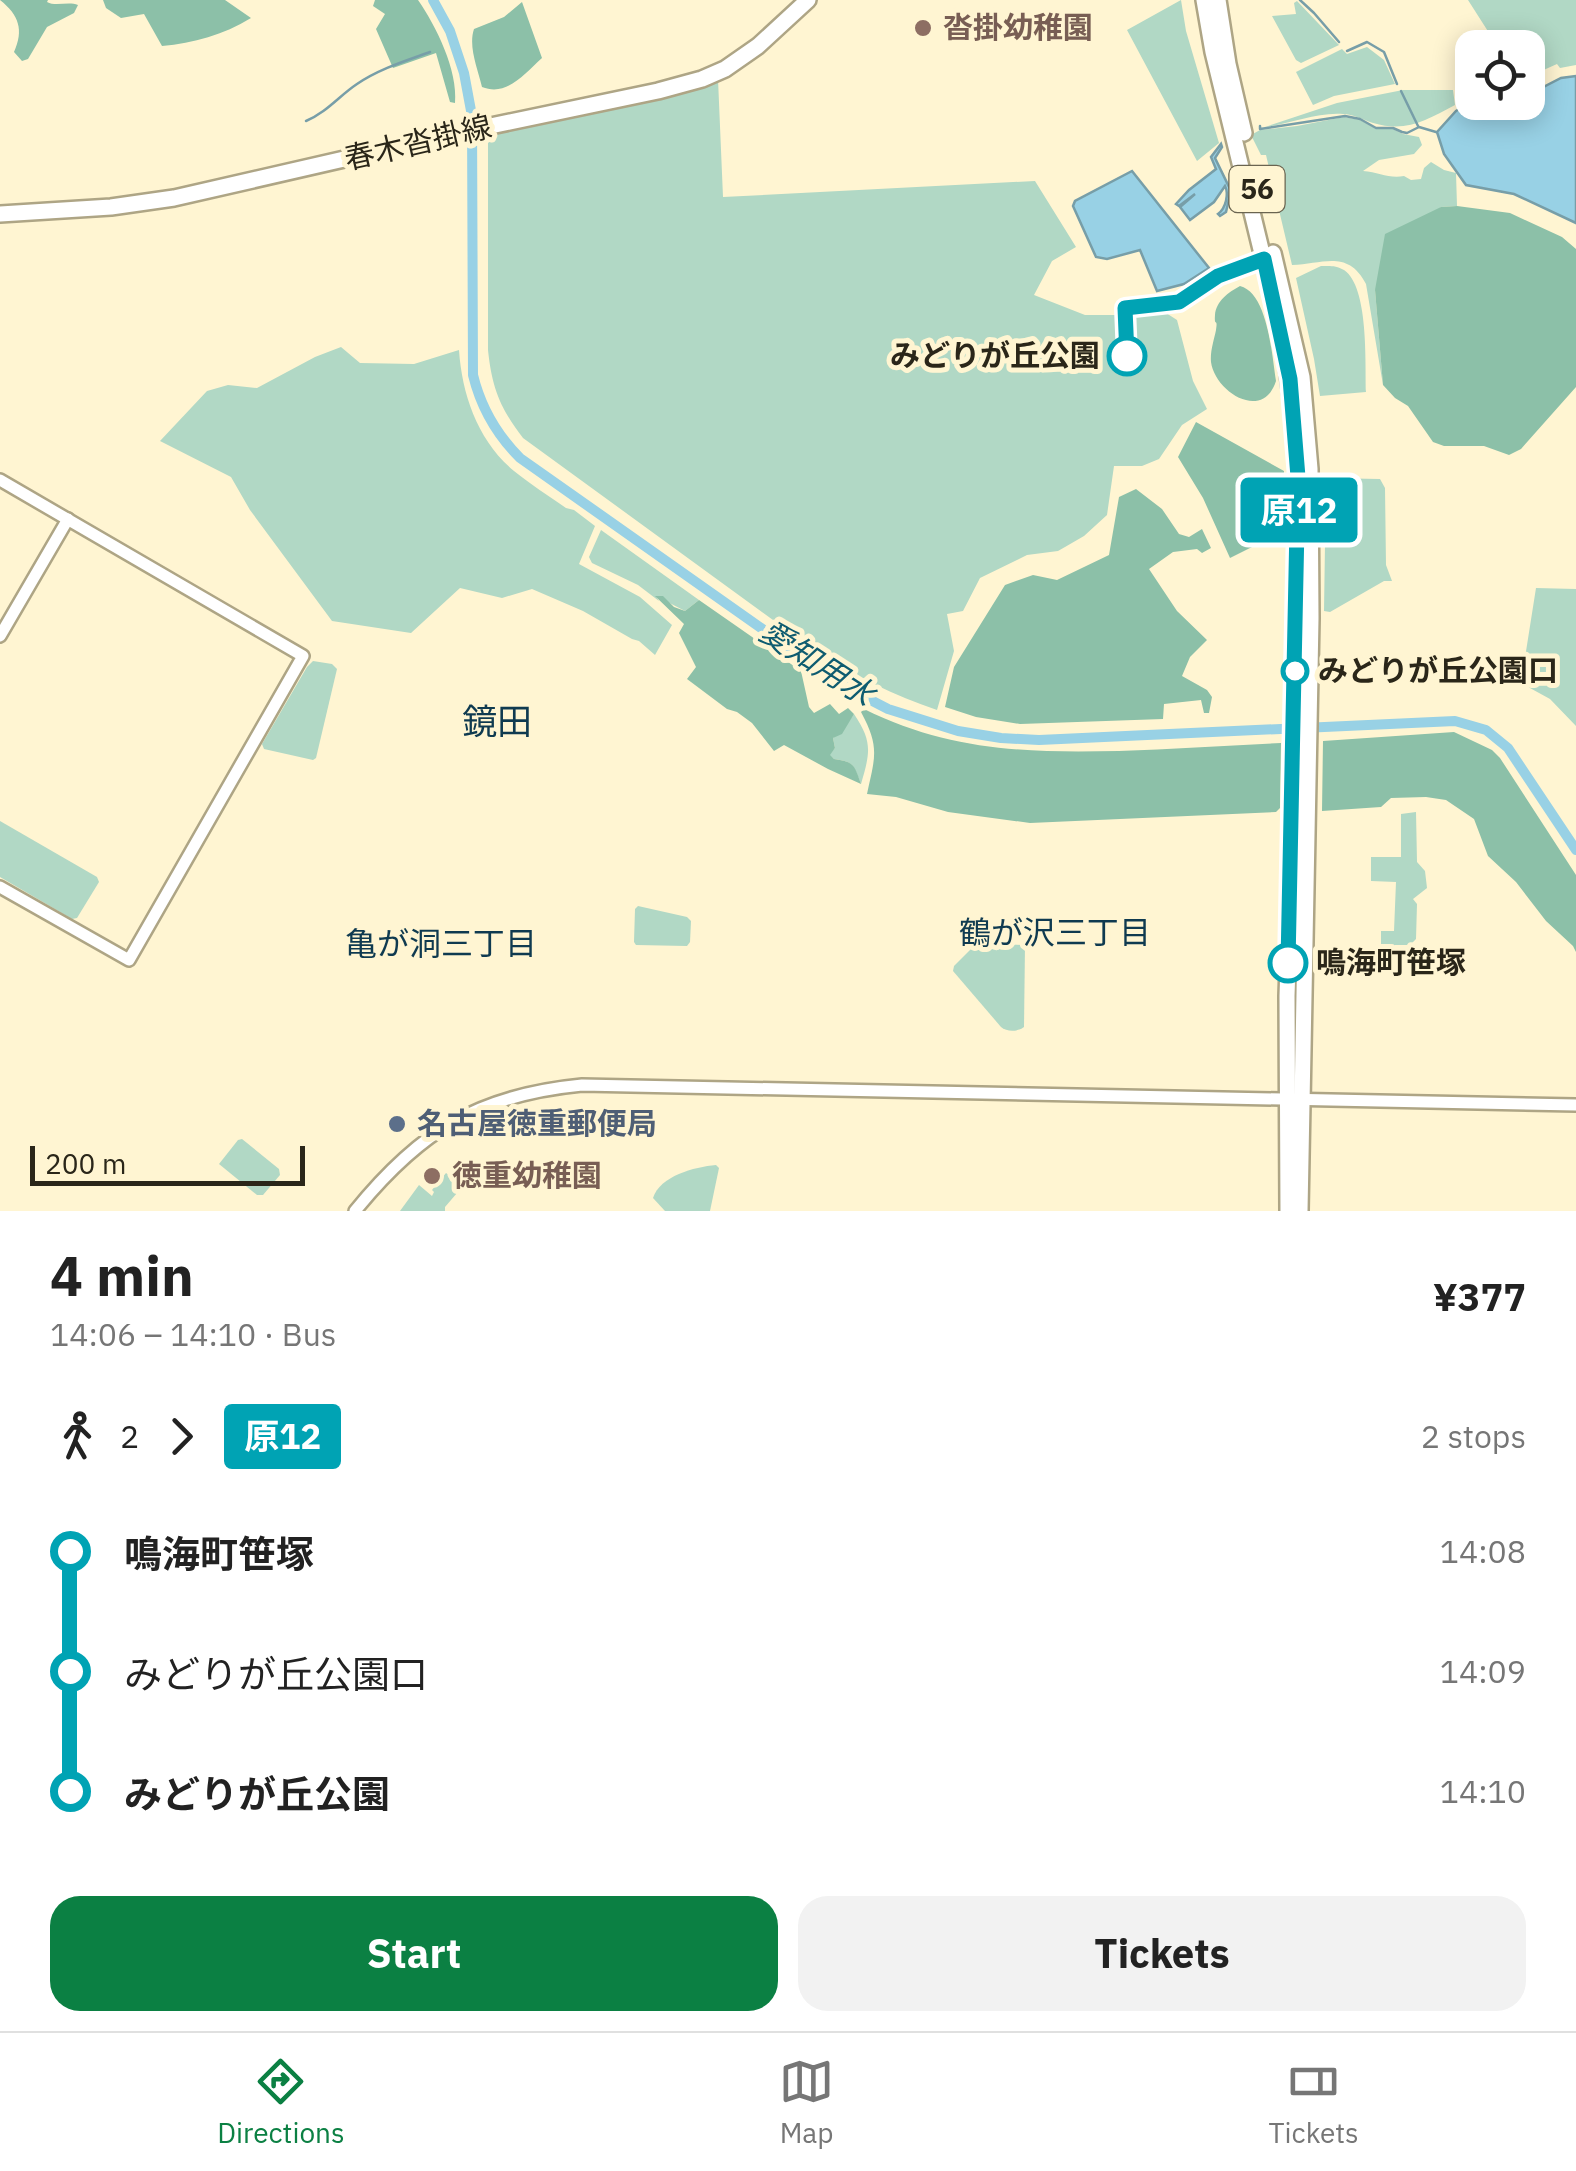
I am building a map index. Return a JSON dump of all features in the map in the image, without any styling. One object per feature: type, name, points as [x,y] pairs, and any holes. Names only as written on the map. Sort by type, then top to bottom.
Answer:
[{"type":"main road","name":"春木沓掛線","points":[[0,214],[111,207],[174,198],[702,80],[758,46],[808,0]]},
{"type":"main road","name":"56","points":[[1204,0],[1213,52],[1296,378]]},
{"type":"main road","name":"56","points":[[1218,0],[1235,99],[1296,378],[1304,464],[1311,618],[1301,720],[1295,1100],[1288,1211]]},
{"type":"main road","name":"56","points":[[1300,1211],[1287,996],[1301,739]]},
{"type":"street","points":[[0,480],[302,656],[128,960],[0,887]]},
{"type":"street","points":[[0,636],[68,519]]},
{"type":"street","points":[[355,1211],[409,1151],[468,1113],[548,1088],[582,1085],[1576,1105]]},
{"type":"green space","points":[[0,0],[48,0],[78,5],[74,13],[47,27],[28,59],[22,61],[14,52],[18,23]]},
{"type":"green space","points":[[103,0],[225,0],[251,18],[208,37],[162,46],[144,14],[121,18],[106,8]]},
{"type":"green space","points":[[375,0],[418,0],[444,49],[453,77],[455,103],[450,102],[436,53],[393,68],[376,29],[385,14],[373,6]]},
{"type":"green space","points":[[1181,0],[1186,31],[1219,143],[1197,161],[1127,30]]},
{"type":"green space","points":[[1468,0],[1576,0],[1576,65],[1560,68],[1557,64],[1545,69],[1545,30],[1487,30]]},
{"type":"green space","points":[[1297,1],[1339,45],[1301,63],[1272,16],[1296,14]]},
{"type":"green space","points":[[522,2],[542,58],[507,86],[482,87],[473,51],[474,29],[504,17]]},
{"type":"green space","points":[[1367,47],[1384,60],[1395,84],[1334,96],[1313,105],[1296,72],[1342,49],[1347,54]]},
{"type":"green space","points":[[718,79],[723,197],[1035,181],[1076,247],[1052,261],[1034,295],[1085,315],[1163,311],[1177,320],[1193,381],[1207,409],[1182,425],[1159,459],[1142,466],[1114,466],[1107,515],[1084,536],[1058,551],[1027,555],[980,578],[963,611],[947,614],[954,651],[937,710],[876,685],[817,652],[523,438],[508,417],[495,387],[488,350],[488,135]]},
{"type":"green space","points":[[1403,90],[1453,90],[1455,105],[1406,126],[1385,126],[1333,114],[1265,127],[1337,103]]},
{"type":"green space","points":[[1344,117],[1376,129],[1393,129],[1419,137],[1422,145],[1414,154],[1379,160],[1363,171],[1421,179],[1431,162],[1456,173],[1457,206],[1441,207],[1375,290],[1383,385],[1366,284],[1359,273],[1343,262],[1292,265],[1266,155],[1261,155],[1251,135],[1260,130]]},
{"type":"green space","points":[[1441,207],[1510,213],[1562,237],[1576,249],[1576,387],[1521,449],[1509,455],[1484,446],[1444,446],[1433,442],[1408,406],[1383,385],[1375,290],[1385,234]]},
{"type":"green space","points":[[1321,266],[1344,270],[1358,292],[1364,326],[1366,392],[1320,396],[1296,278]]},
{"type":"green space","points":[[1240,286],[1257,300],[1270,342],[1276,381],[1261,400],[1251,401],[1230,392],[1214,373],[1211,362],[1216,310]]},
{"type":"green space","points":[[341,347],[360,363],[414,364],[459,350],[474,416],[501,459],[595,526],[579,564],[640,597],[672,625],[655,655],[639,641],[532,589],[502,598],[460,588],[411,633],[332,621],[250,510],[231,477],[160,441],[207,391],[228,385],[257,388]]},
{"type":"green space","points":[[1196,422],[1284,471],[1284,484],[1254,487],[1253,526],[1283,528],[1283,540],[1264,541],[1230,558],[1203,498],[1178,457]]},
{"type":"green space","points":[[1326,478],[1380,479],[1385,488],[1386,565],[1392,581],[1384,581],[1330,612],[1324,611]]},
{"type":"green space","points":[[1136,489],[1162,509],[1179,534],[1189,537],[1202,529],[1211,548],[1202,553],[1197,549],[1173,552],[1149,569],[1177,611],[1207,640],[1190,657],[1182,676],[1207,690],[1212,697],[1209,713],[1204,713],[1201,700],[1164,704],[1163,719],[1020,724],[945,707],[954,667],[1005,585],[1033,575],[1057,580],[1109,555],[1119,497]]},
{"type":"green space","points":[[601,530],[699,600],[685,611],[656,596],[659,601],[638,585],[592,563],[589,557]]},
{"type":"green space","points":[[1536,588],[1576,589],[1576,726],[1550,699],[1521,683]]},
{"type":"green space","points":[[655,596],[663,596],[685,611],[699,600],[801,671],[809,707],[814,713],[830,704],[839,714],[848,708],[854,714],[842,734],[833,738],[835,748],[830,755],[852,765],[861,784],[784,745],[774,751],[752,723],[687,679],[696,667],[679,633],[684,624]]},
{"type":"green space","points":[[313,661],[332,664],[337,669],[316,758],[264,749],[262,744]]},
{"type":"green space","points":[[864,709],[927,734],[1020,750],[1119,751],[1281,743],[1280,808],[1276,812],[1030,823],[948,812],[896,797],[867,794],[874,752],[861,712]]},
{"type":"green space","points":[[854,714],[868,748],[861,784],[852,765],[829,755],[835,748],[833,738]]},
{"type":"green space","points":[[1454,732],[1492,750],[1500,758],[1576,875],[1576,952],[1516,882],[1488,856],[1474,819],[1446,800],[1391,798],[1381,807],[1322,811],[1323,741]]},
{"type":"green space","points":[[1416,812],[1417,862],[1425,871],[1427,888],[1413,899],[1417,904],[1416,939],[1410,945],[1395,945],[1381,962],[1381,931],[1394,931],[1396,882],[1371,881],[1371,857],[1401,857],[1401,814]]},
{"type":"green space","points":[[0,821],[97,877],[99,882],[77,918],[72,919],[0,877]]},
{"type":"green space","points":[[638,906],[687,917],[691,921],[687,946],[636,945]]},
{"type":"green space","points":[[976,944],[1025,945],[1021,1029],[1009,1031],[1001,1027],[953,971]]},
{"type":"green space","points":[[242,1139],[279,1169],[280,1175],[263,1195],[257,1195],[219,1164]]},
{"type":"green space","points":[[716,1165],[719,1168],[710,1211],[665,1211],[653,1198],[670,1178]]},
{"type":"green space","points":[[455,1171],[463,1186],[445,1211],[400,1211],[419,1185],[432,1196],[432,1190],[446,1173],[450,1176]]},
{"type":"water","points":[[1576,76],[1576,223],[1514,194],[1466,185],[1444,154],[1437,132],[1455,112],[1455,120],[1545,120],[1545,86]]},
{"type":"water","points":[[1221,144],[1215,158],[1231,191],[1226,212],[1218,214],[1226,201],[1225,186],[1214,202],[1190,220],[1180,207],[1195,194],[1179,206],[1176,204],[1216,169],[1211,157]]},
{"type":"water","points":[[1132,171],[1209,268],[1184,284],[1157,291],[1140,250],[1107,259],[1096,257],[1073,206],[1075,201]]},
{"type":"waterway","name":"愛知用水","points":[[433,0],[450,31],[464,73],[472,116],[473,375],[491,420],[520,458],[832,678],[888,709],[958,731],[1039,740],[1455,721],[1486,730],[1508,748],[1576,850]]},
{"type":"waterway","points":[[1300,0],[1339,42]]},
{"type":"waterway","points":[[1347,51],[1367,42],[1384,52],[1397,84]]},
{"type":"waterway","points":[[306,121],[365,79],[430,52]]},
{"type":"waterway","points":[[1401,91],[1418,126]]},
{"type":"waterway","points":[[1260,126],[1345,116],[1376,128],[1407,133],[1419,127],[1436,132]]},
{"type":"bus line","name":"原12","points":[[1127,356],[1125,308],[1179,302],[1218,276],[1264,259],[1290,379],[1298,477],[1288,963]]},
{"type":"place","name":"沓掛幼稚園","points":[[923,28]]},
{"type":"place","name":"みどりが丘公園","points":[[1127,356]]},
{"type":"place","name":"みどりが丘公園口","points":[[1295,671]]},
{"type":"place","name":"鳴海町笹塚","points":[[1288,963]]},
{"type":"place","name":"名古屋徳重郵便局","points":[[397,1124]]},
{"type":"place","name":"徳重幼稚園","points":[[432,1176]]},
{"type":"district","name":"鏡田","points":[[497,722]]},
{"type":"district","name":"鶴が沢三丁目","points":[[1055,933]]},
{"type":"district","name":"亀が洞三丁目","points":[[441,944]]}]
